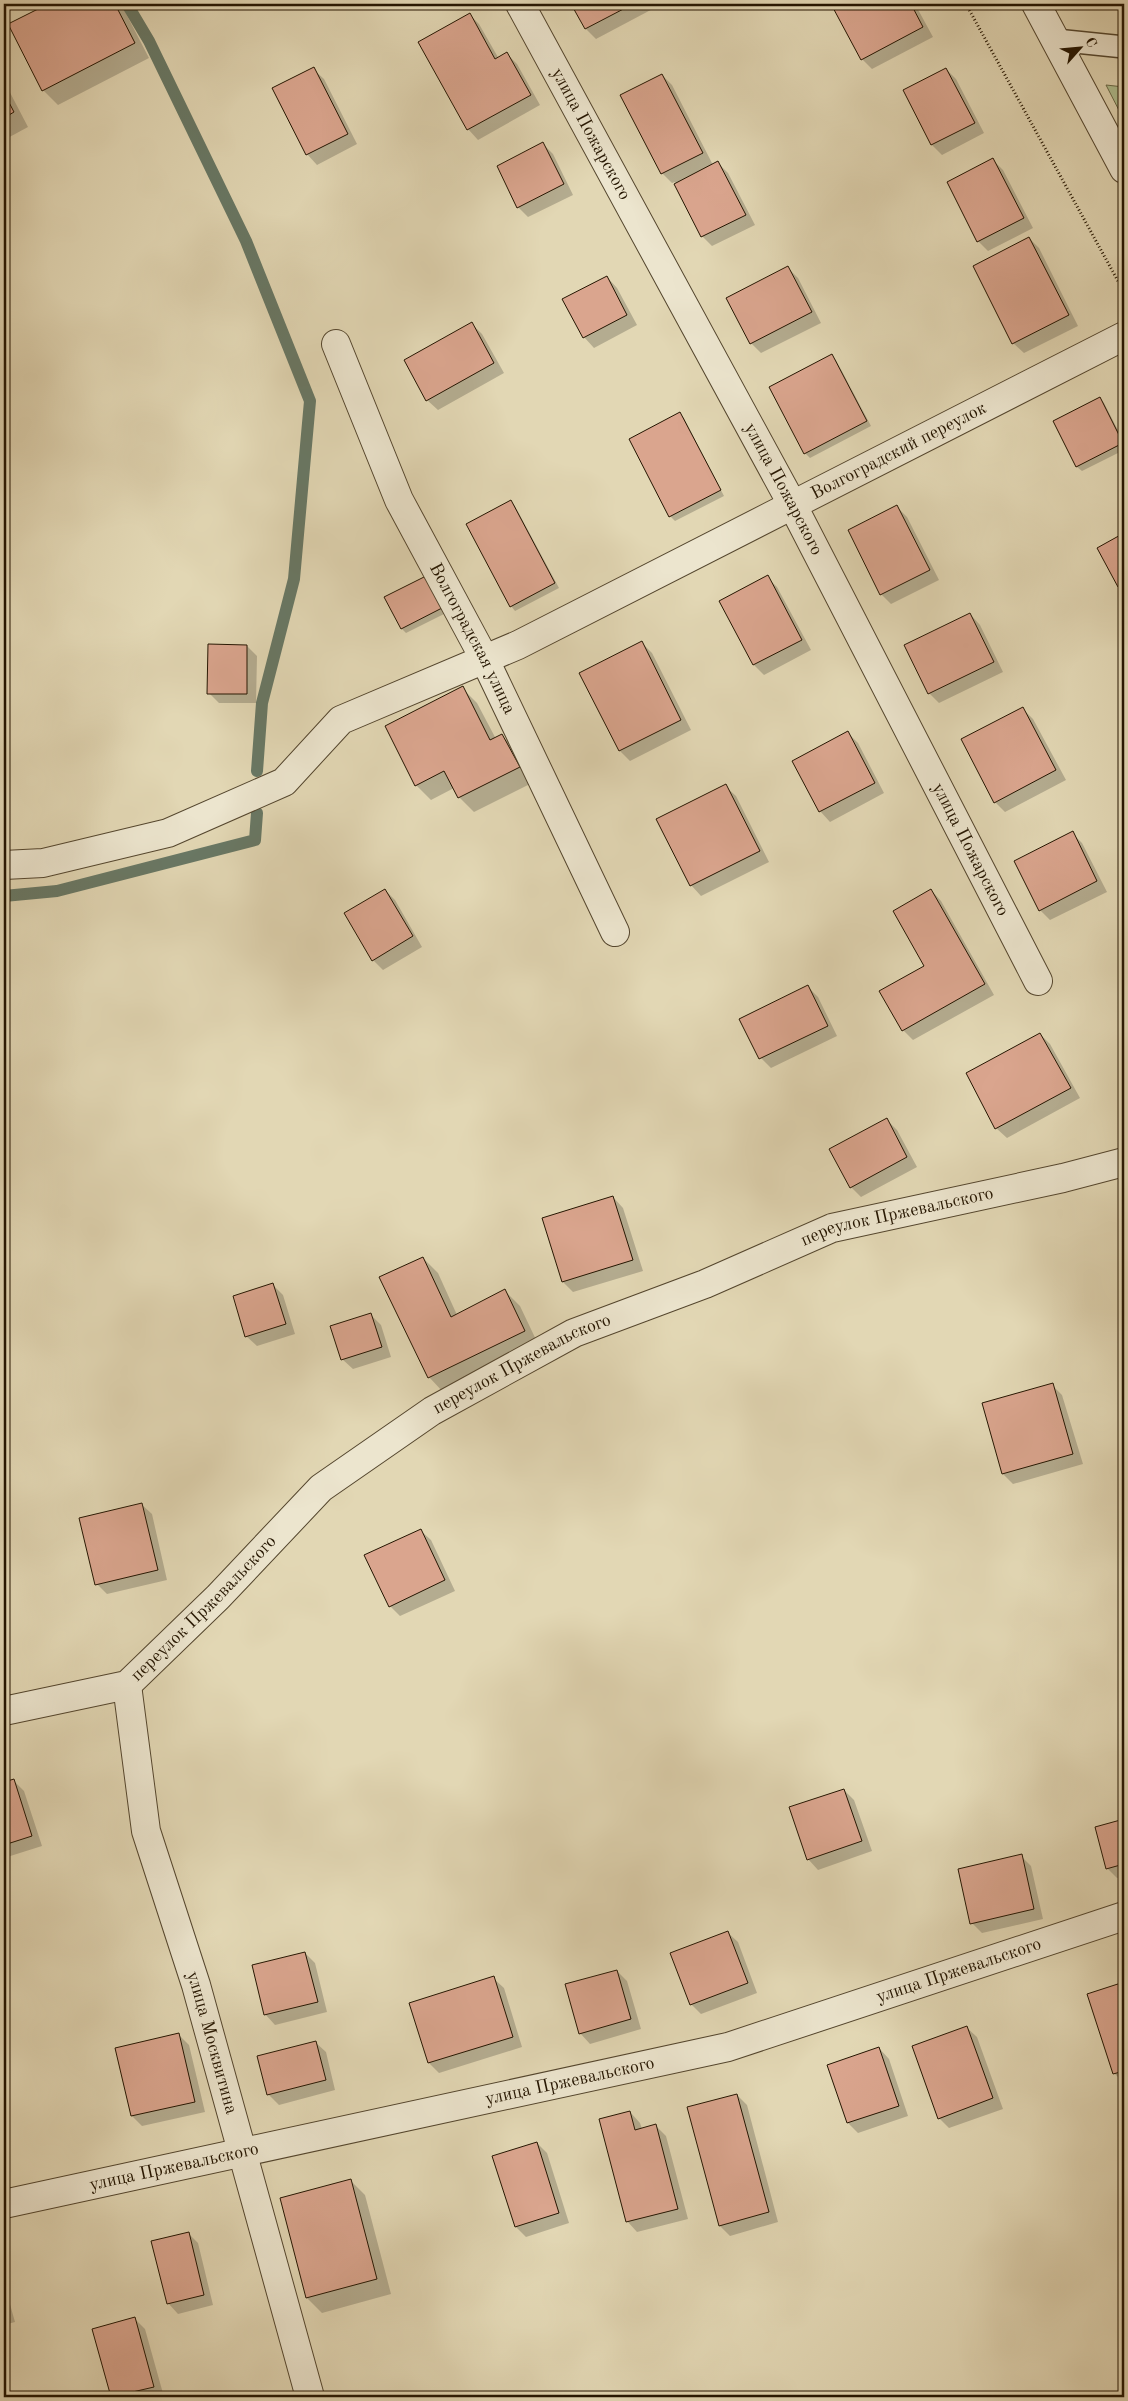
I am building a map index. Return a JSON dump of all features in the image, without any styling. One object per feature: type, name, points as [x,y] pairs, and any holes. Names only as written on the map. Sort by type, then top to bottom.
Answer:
[{"type":"street","name":"улица Пожарского","points":[[520,4],[792,504],[1038,981]]},
{"type":"street","points":[[1036,4],[1124,170]]},
{"type":"street","name":"Волгоградский переулок","points":[[4,865],[43,862],[168,833],[284,782],[341,720],[518,645],[1124,336]]},
{"type":"street","name":"Волгоградская улица","points":[[336,344],[399,500],[484,658],[615,932]]},
{"type":"street","name":"переулок Пржевальского","points":[[4,1711],[127,1684],[218,1597],[321,1488],[432,1410],[574,1333],[705,1284],[832,1228],[1063,1178],[1124,1162]]},
{"type":"street","name":"улица Москвитина","points":[[127,1684],[146,1831],[196,1985],[310,2397]]},
{"type":"street","name":"улица Пржевальского","points":[[4,2204],[728,2047],[1124,1916]]},
{"type":"lane","points":[[1056,40],[1124,47]]},
{"type":"path","points":[[966,4],[1124,292]]},
{"type":"green space","points":[[1106,85],[1124,87],[1124,120]]},
{"type":"building","points":[[48,4],[115,4],[135,43],[42,91],[8,24]]},
{"type":"building","points":[[571,4],[633,4],[585,29]]},
{"type":"building","points":[[831,4],[911,4],[923,27],[861,60]]},
{"type":"building","points":[[470,13],[495,59],[507,52],[531,95],[467,130],[418,42]]},
{"type":"building","points":[[314,67],[348,134],[306,155],[272,88]]},
{"type":"building","points":[[946,68],[975,123],[931,145],[903,90]]},
{"type":"building","points":[[662,74],[703,153],[661,174],[620,95]]},
{"type":"building","points":[[4,93],[14,112],[4,118]]},
{"type":"building","points":[[543,142],[564,184],[517,208],[497,166]]},
{"type":"building","points":[[993,158],[1024,218],[977,242],[947,182]]},
{"type":"building","points":[[718,161],[746,215],[701,237],[674,184]]},
{"type":"building","points":[[1029,237],[1069,315],[1012,344],[973,266]]},
{"type":"building","points":[[788,266],[812,312],[750,344],[726,298]]},
{"type":"building","points":[[607,276],[627,315],[583,338],[562,299]]},
{"type":"building","points":[[472,322],[494,363],[426,401],[404,360]]},
{"type":"building","points":[[832,354],[867,421],[804,454],[769,387]]},
{"type":"building","points":[[1100,397],[1123,443],[1076,467],[1053,421]]},
{"type":"building","points":[[680,412],[721,490],[669,517],[629,439]]},
{"type":"building","points":[[511,500],[555,583],[510,607],[466,524]]},
{"type":"building","points":[[897,505],[930,570],[880,595],[848,530]]},
{"type":"building","points":[[1124,533],[1124,584],[1118,587],[1097,548]]},
{"type":"building","points":[[768,575],[802,640],[753,665],[719,601]]},
{"type":"building","points":[[426,576],[442,608],[401,629],[384,597]]},
{"type":"building","points":[[970,613],[994,662],[928,694],[904,645]]},
{"type":"building","points":[[642,641],[681,720],[619,751],[579,673]]},
{"type":"building","points":[[208,644],[247,645],[247,694],[207,694]]},
{"type":"building","points":[[463,686],[490,740],[502,734],[520,767],[458,798],[444,771],[415,786],[385,726]]},
{"type":"building","points":[[1023,707],[1056,770],[994,803],[961,739]]},
{"type":"building","points":[[848,731],[875,783],[819,812],[792,761]]},
{"type":"building","points":[[726,784],[760,851],[690,886],[656,819]]},
{"type":"building","points":[[1073,831],[1097,881],[1039,911],[1014,861]]},
{"type":"building","points":[[385,889],[413,936],[372,961],[344,913]]},
{"type":"building","points":[[931,889],[985,984],[902,1031],[879,991],[924,966],[893,911]]},
{"type":"building","points":[[808,985],[828,1026],[759,1059],[739,1019]]},
{"type":"building","points":[[1040,1033],[1071,1088],[995,1129],[966,1073]]},
{"type":"building","points":[[887,1118],[907,1157],[850,1188],[829,1149]]},
{"type":"building","points":[[613,1196],[633,1260],[562,1282],[542,1218]]},
{"type":"building","points":[[423,1257],[451,1317],[505,1289],[525,1331],[428,1378],[379,1277]]},
{"type":"building","points":[[273,1283],[286,1324],[245,1337],[233,1296]]},
{"type":"building","points":[[371,1313],[382,1347],[341,1360],[330,1326]]},
{"type":"building","points":[[1053,1383],[1073,1454],[1002,1474],[982,1403]]},
{"type":"building","points":[[142,1503],[158,1570],[95,1585],[79,1518]]},
{"type":"building","points":[[421,1529],[445,1580],[389,1607],[364,1555]]},
{"type":"building","points":[[14,1779],[32,1836],[4,1845],[4,1782]]},
{"type":"building","points":[[844,1789],[862,1841],[807,1860],[789,1807]]},
{"type":"building","points":[[1124,1819],[1124,1864],[1106,1869],[1095,1827]]},
{"type":"building","points":[[1022,1854],[1034,1909],[970,1924],[958,1869]]},
{"type":"building","points":[[728,1931],[748,1983],[690,2005],[670,1953]]},
{"type":"building","points":[[305,1952],[318,2002],[264,2015],[252,1965]]},
{"type":"building","points":[[617,1970],[631,2019],[579,2034],[565,1984]]},
{"type":"building","points":[[494,1976],[513,2037],[428,2063],[409,2003]]},
{"type":"building","points":[[1124,1982],[1124,2071],[1113,2074],[1087,1994]]},
{"type":"building","points":[[967,2026],[993,2098],[938,2119],[912,2046]]},
{"type":"building","points":[[179,2033],[195,2102],[131,2116],[115,2048]]},
{"type":"building","points":[[316,2041],[326,2080],[267,2095],[257,2056]]},
{"type":"building","points":[[879,2047],[899,2106],[847,2123],[827,2065]]},
{"type":"building","points":[[737,2094],[769,2212],[719,2226],[687,2107]]},
{"type":"building","points":[[630,2111],[635,2130],[656,2124],[678,2209],[626,2222],[599,2119]]},
{"type":"building","points":[[537,2142],[559,2213],[515,2227],[492,2156]]},
{"type":"building","points":[[351,2179],[377,2279],[306,2298],[280,2198]]},
{"type":"building","points":[[189,2232],[204,2295],[167,2304],[151,2241]]},
{"type":"building","points":[[135,2317],[154,2387],[111,2397],[92,2329]]},
{"type":"waterway","points":[[127,4],[149,41],[246,241],[310,401],[294,579],[262,703],[257,771]]},
{"type":"waterway","points":[[4,896],[57,891],[255,840],[257,813]]}]
